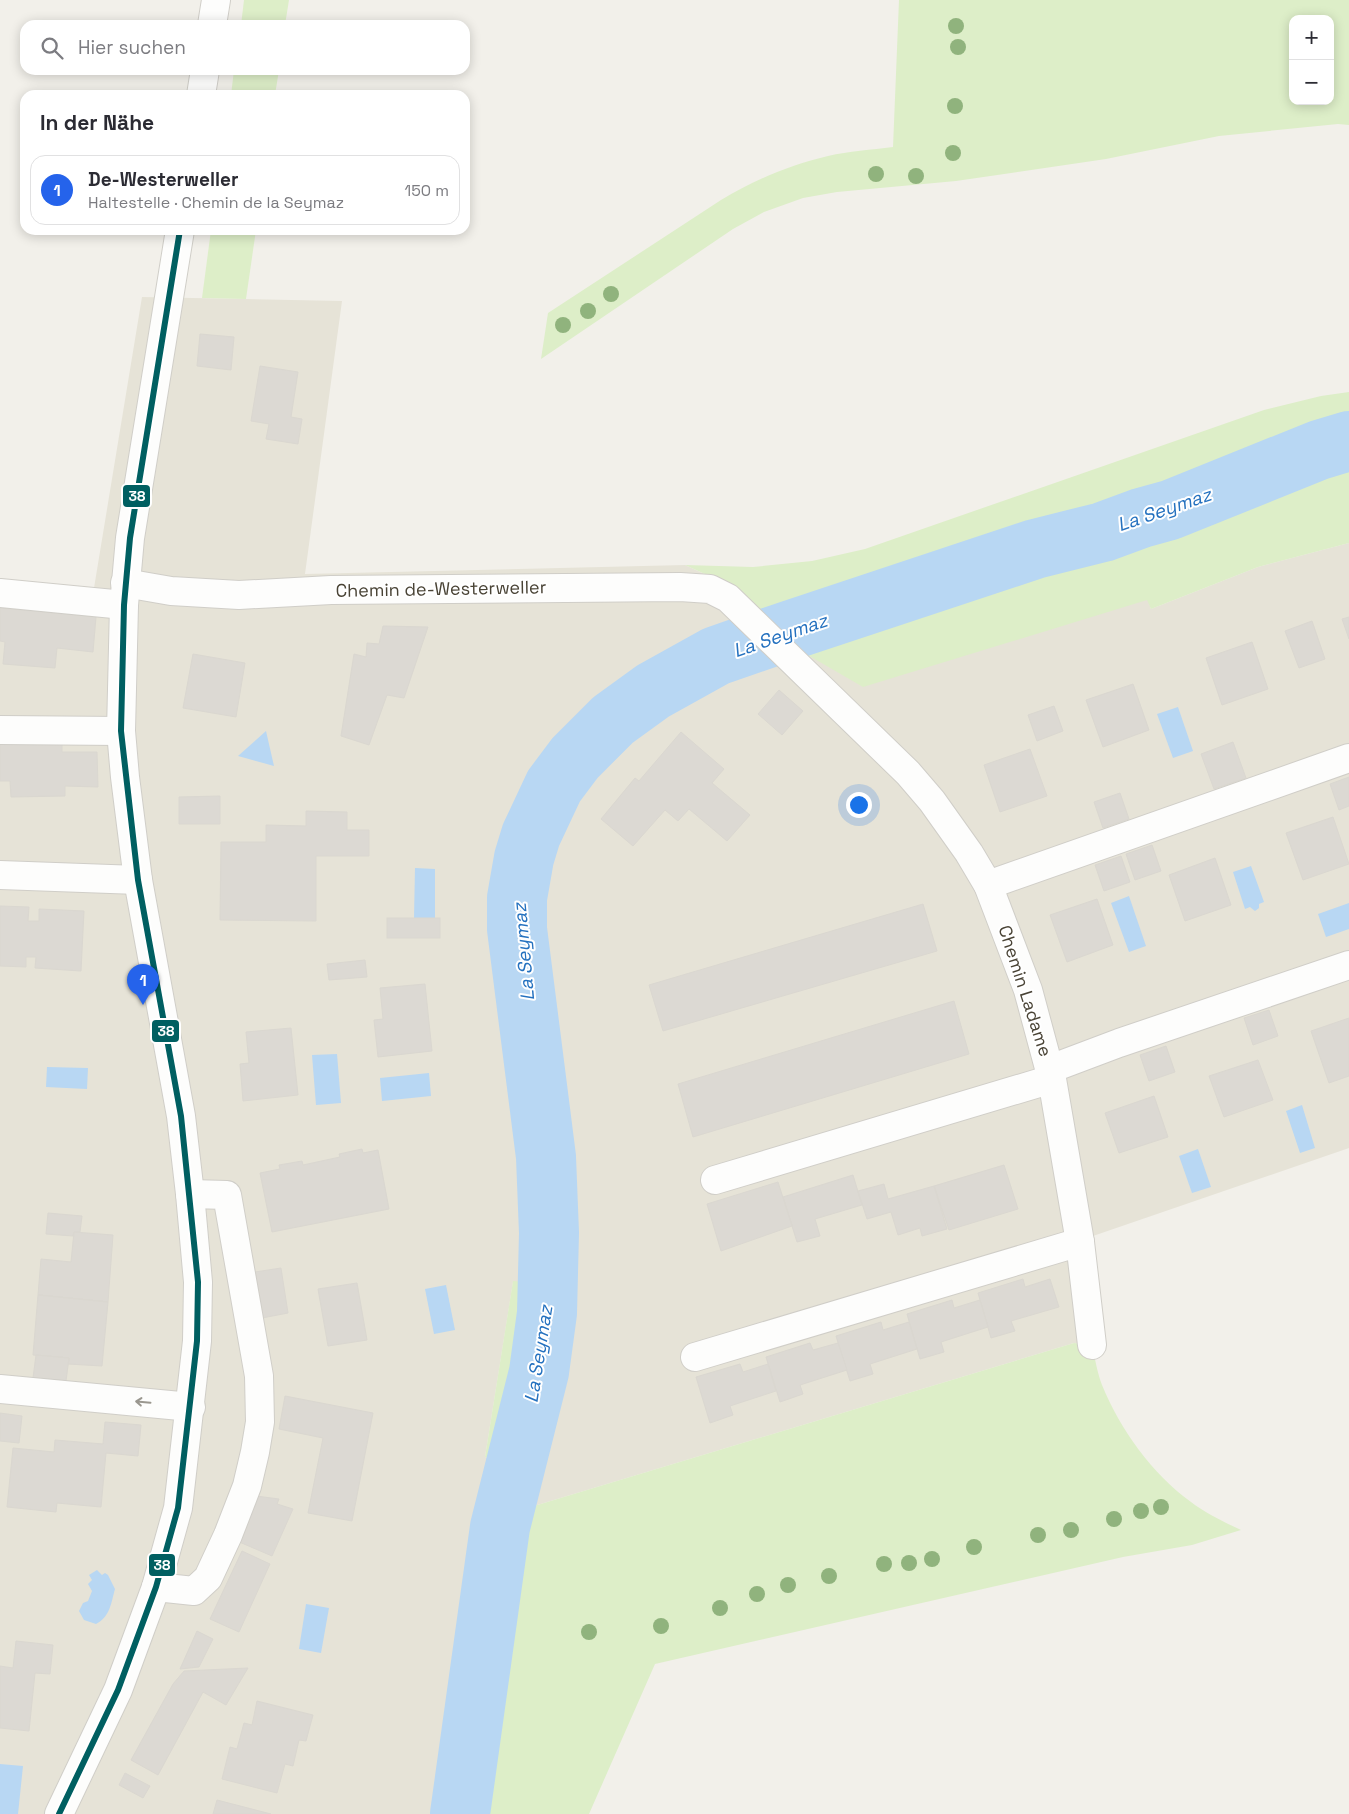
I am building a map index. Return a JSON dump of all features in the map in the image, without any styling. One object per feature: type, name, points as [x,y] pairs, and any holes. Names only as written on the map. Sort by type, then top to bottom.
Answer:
[{"type":"street","points":[[213,20],[216,0]]},
{"type":"street","points":[[202,90],[204,75]]},
{"type":"street","points":[[59,1814],[118,1690],[156,1587],[178,1508],[197,1341],[198,1282],[190,1194],[173,1064],[138,880],[124,777],[121,731],[124,594],[131,532],[179,235]]},
{"type":"street","name":"Chemin de-Westerweller","points":[[0,593],[124,594],[171,591],[239,596],[331,590],[680,587],[710,589],[728,598],[788,654]]},
{"type":"street","name":"Chemin Ladame","points":[[788,654],[828,696],[908,773],[932,801],[988,885],[1028,990],[1051,1074],[1080,1242],[1092,1345]]},
{"type":"street","points":[[0,730],[121,731]]},
{"type":"street","points":[[988,885],[1349,758]]},
{"type":"street","points":[[0,875],[138,880]]},
{"type":"street","points":[[715,1180],[1051,1074],[1119,1043],[1349,965]]},
{"type":"street","points":[[156,1587],[194,1591],[208,1578],[228,1535],[247,1486],[256,1452],[260,1422],[259,1376],[227,1195],[190,1194]]},
{"type":"street","points":[[695,1356],[1080,1242]]},
{"type":"street","points":[[0,1389],[191,1407]]},
{"type":"shaded area","points":[[142,297],[342,301],[305,574],[685,565],[737,589],[1148,600],[1151,609],[1258,567],[1349,543],[1349,1148],[1093,1236],[1092,1345],[1074,1343],[534,1506],[562,1383],[569,1262],[554,1093],[534,1017],[550,1156],[552,1203],[550,1285],[513,1282],[485,1457],[497,1459],[491,1531],[430,1814],[0,1814],[0,580],[94,588]]},
{"type":"green space","points":[[244,0],[289,0],[286,20],[242,20]]},
{"type":"green space","points":[[899,0],[1349,0],[1349,125],[1338,124],[1219,136],[1106,159],[956,181],[837,192],[803,198],[764,212],[733,229],[541,359],[548,313],[721,200],[747,186],[800,164],[836,154],[893,147]]},
{"type":"green space","points":[[233,75],[278,75],[276,90],[232,90]]},
{"type":"green space","points":[[210,235],[255,235],[246,299],[202,298]]},
{"type":"green space","points":[[1349,392],[1349,543],[1258,567],[1151,609],[1147,600],[863,687],[806,654],[738,589],[685,565],[753,567],[812,561],[865,549],[1264,410],[1321,396]]},
{"type":"green space","points":[[542,977],[569,1262],[562,1383],[534,1506],[1074,1343],[1092,1345],[1097,1370],[1109,1402],[1128,1434],[1150,1464],[1191,1502],[1209,1514],[1241,1530],[1192,1545],[1123,1557],[655,1664],[589,1814],[430,1814],[491,1531],[497,1459],[485,1457],[513,1281],[550,1284],[552,1203],[550,1156],[530,980]]},
{"type":"water","points":[[1178,707],[1193,751],[1173,758],[1157,714]]},
{"type":"water","points":[[266,731],[274,766],[238,756]]},
{"type":"water","points":[[1251,866],[1264,902],[1259,904],[1259,908],[1255,911],[1250,907],[1245,909],[1233,872]]},
{"type":"water","points":[[415,868],[435,869],[435,918],[414,918]]},
{"type":"water","points":[[1129,896],[1146,946],[1129,952],[1111,903]]},
{"type":"water","points":[[1349,903],[1349,929],[1326,937],[1318,914]]},
{"type":"water","points":[[337,1054],[341,1103],[316,1105],[312,1055]]},
{"type":"water","points":[[47,1067],[88,1068],[87,1089],[46,1087]]},
{"type":"water","points":[[429,1073],[431,1096],[382,1101],[380,1078]]},
{"type":"water","points":[[1302,1105],[1315,1148],[1300,1153],[1286,1111]]},
{"type":"water","points":[[1198,1149],[1211,1187],[1192,1193],[1179,1156]]},
{"type":"water","points":[[446,1285],[455,1330],[434,1334],[425,1289]]},
{"type":"water","points":[[97,1570],[102,1575],[105,1573],[108,1575],[115,1589],[107,1614],[96,1624],[84,1620],[79,1611],[83,1603],[88,1601],[92,1591],[88,1584],[92,1580],[89,1575]]},
{"type":"water","points":[[306,1604],[329,1608],[321,1653],[299,1649]]},
{"type":"water","points":[[0,1764],[23,1766],[18,1814],[0,1814]]},
{"type":"building","points":[[200,334],[234,337],[231,370],[197,366]]},
{"type":"building","points":[[260,366],[298,372],[291,417],[302,419],[298,444],[266,439],[269,424],[251,421]]},
{"type":"building","points":[[0,608],[96,617],[93,652],[57,648],[55,668],[3,664],[5,642],[0,641]]},
{"type":"building","points":[[1349,617],[1349,639],[1342,619]]},
{"type":"building","points":[[1312,621],[1325,659],[1299,668],[1285,631]]},
{"type":"building","points":[[383,626],[428,627],[404,698],[387,695],[369,745],[341,736],[354,654],[366,657],[367,643],[379,644]]},
{"type":"building","points":[[1252,642],[1268,689],[1222,705],[1206,658]]},
{"type":"building","points":[[193,654],[245,663],[236,717],[183,708]]},
{"type":"building","points":[[1133,684],[1149,730],[1103,747],[1086,700]]},
{"type":"building","points":[[779,690],[803,711],[782,735],[758,714]]},
{"type":"building","points":[[1054,706],[1063,731],[1037,741],[1028,715]]},
{"type":"building","points":[[681,732],[724,769],[712,783],[750,815],[727,841],[689,809],[678,821],[665,810],[633,846],[601,819],[635,778],[639,781]]},
{"type":"building","points":[[1233,742],[1246,778],[1214,789],[1201,754]]},
{"type":"building","points":[[0,744],[62,744],[62,752],[97,752],[98,787],[65,786],[65,796],[11,797],[10,781],[0,781]]},
{"type":"building","points":[[1030,749],[1047,796],[1000,812],[984,765]]},
{"type":"building","points":[[1349,777],[1349,806],[1339,810],[1330,784]]},
{"type":"building","points":[[1120,793],[1129,819],[1103,828],[1094,802]]},
{"type":"building","points":[[220,796],[220,824],[179,824],[179,797]]},
{"type":"building","points":[[306,811],[347,812],[347,830],[369,830],[369,856],[316,856],[316,921],[220,920],[221,842],[266,842],[266,825],[306,826]]},
{"type":"building","points":[[1333,817],[1349,864],[1303,880],[1286,833]]},
{"type":"building","points":[[1152,845],[1161,871],[1135,880],[1126,854]]},
{"type":"building","points":[[1121,856],[1130,882],[1104,891],[1095,865]]},
{"type":"building","points":[[1215,858],[1231,905],[1185,921],[1169,875]]},
{"type":"building","points":[[1097,899],[1113,945],[1067,962],[1050,915]]},
{"type":"building","points":[[923,904],[937,951],[663,1031],[649,985]]},
{"type":"building","points":[[0,906],[29,907],[28,921],[39,921],[39,909],[84,911],[81,971],[35,968],[36,957],[26,957],[26,967],[0,966]]},
{"type":"building","points":[[387,918],[440,918],[440,938],[387,938]]},
{"type":"building","points":[[365,960],[367,977],[329,980],[327,964]]},
{"type":"building","points":[[425,984],[432,1051],[378,1057],[374,1020],[383,1019],[380,988]]},
{"type":"building","points":[[954,1001],[969,1054],[693,1137],[678,1084]]},
{"type":"building","points":[[1269,1010],[1278,1036],[1253,1045],[1244,1018]]},
{"type":"building","points":[[1349,1018],[1349,1076],[1329,1083],[1311,1031]]},
{"type":"building","points":[[291,1028],[298,1095],[243,1101],[240,1064],[249,1063],[246,1032]]},
{"type":"building","points":[[1166,1046],[1175,1072],[1149,1081],[1140,1055]]},
{"type":"building","points":[[1258,1060],[1273,1100],[1224,1117],[1209,1076]]},
{"type":"building","points":[[1154,1096],[1168,1137],[1119,1153],[1105,1113]]},
{"type":"building","points":[[362,1149],[363,1153],[378,1150],[389,1209],[272,1232],[260,1173],[280,1169],[279,1165],[302,1161],[303,1165],[340,1157],[339,1154]]},
{"type":"building","points":[[1004,1165],[1018,1209],[949,1230],[934,1186]]},
{"type":"building","points":[[853,1175],[862,1205],[815,1219],[820,1236],[797,1242],[783,1197]]},
{"type":"building","points":[[778,1182],[792,1226],[721,1251],[707,1204]]},
{"type":"building","points":[[884,1184],[888,1199],[934,1186],[947,1229],[922,1236],[920,1228],[898,1235],[891,1212],[867,1219],[858,1191]]},
{"type":"building","points":[[48,1213],[82,1216],[80,1232],[74,1232],[73,1236],[46,1234]]},
{"type":"building","points":[[74,1232],[113,1235],[108,1302],[38,1295],[41,1259],[71,1262]]},
{"type":"building","points":[[281,1268],[288,1313],[262,1318],[255,1272]]},
{"type":"building","points":[[1023,1279],[1025,1287],[1050,1279],[1059,1307],[1011,1321],[1015,1331],[991,1338],[978,1293]]},
{"type":"building","points":[[357,1283],[367,1340],[328,1346],[318,1289]]},
{"type":"building","points":[[38,1295],[108,1302],[102,1366],[68,1364],[69,1358],[33,1355]]},
{"type":"building","points":[[952,1300],[954,1308],[980,1300],[988,1327],[941,1342],[944,1352],[920,1359],[907,1314]]},
{"type":"building","points":[[881,1322],[883,1330],[909,1322],[917,1349],[870,1364],[873,1374],[850,1381],[836,1336]]},
{"type":"building","points":[[810,1343],[813,1350],[838,1343],[847,1370],[800,1385],[803,1394],[780,1402],[766,1357]]},
{"type":"building","points":[[36,1355],[69,1358],[66,1381],[33,1378]]},
{"type":"building","points":[[740,1364],[743,1372],[768,1364],[776,1391],[730,1406],[733,1415],[710,1423],[696,1377]]},
{"type":"building","points":[[285,1396],[373,1413],[352,1521],[308,1513],[323,1438],[279,1429]]},
{"type":"building","points":[[0,1413],[22,1416],[19,1443],[0,1441]]},
{"type":"building","points":[[105,1422],[141,1425],[138,1456],[106,1453],[101,1507],[57,1503],[56,1512],[7,1507],[13,1448],[54,1452],[55,1440],[103,1444]]},
{"type":"building","points":[[256,1496],[279,1499],[277,1504],[293,1509],[272,1556],[237,1541]]},
{"type":"building","points":[[242,1551],[270,1564],[239,1632],[210,1619]]},
{"type":"building","points":[[197,1631],[213,1639],[199,1667],[180,1669]]},
{"type":"building","points":[[16,1641],[53,1645],[50,1674],[35,1673],[29,1731],[0,1728],[0,1666],[13,1668]]},
{"type":"building","points":[[248,1668],[226,1705],[203,1692],[158,1775],[131,1760],[173,1684],[184,1671]]},
{"type":"building","points":[[257,1701],[313,1715],[306,1741],[299,1740],[293,1766],[285,1764],[277,1793],[222,1779],[230,1747],[237,1749],[244,1723],[252,1725]]},
{"type":"building","points":[[125,1773],[150,1786],[143,1798],[119,1785]]},
{"type":"building","points":[[217,1800],[271,1814],[213,1814]]},
{"type":"waterway","name":"La Seymaz","points":[[460,1814],[500,1527],[539,1372],[547,1313],[549,1233],[546,1157],[517,929],[517,898],[524,858],[531,835],[554,786],[575,758],[613,720],[653,691],[716,656],[1035,549],[1103,532],[1170,510],[1319,450],[1349,441]]},
{"type":"transit line","name":"38","points":[[59,1814],[118,1690],[156,1587],[178,1508],[197,1341],[198,1282],[181,1116],[138,880],[121,731],[124,605],[130,538],[179,235]]},
{"type":"place","name":"De-Westerweller","points":[[143,1005]]}]
